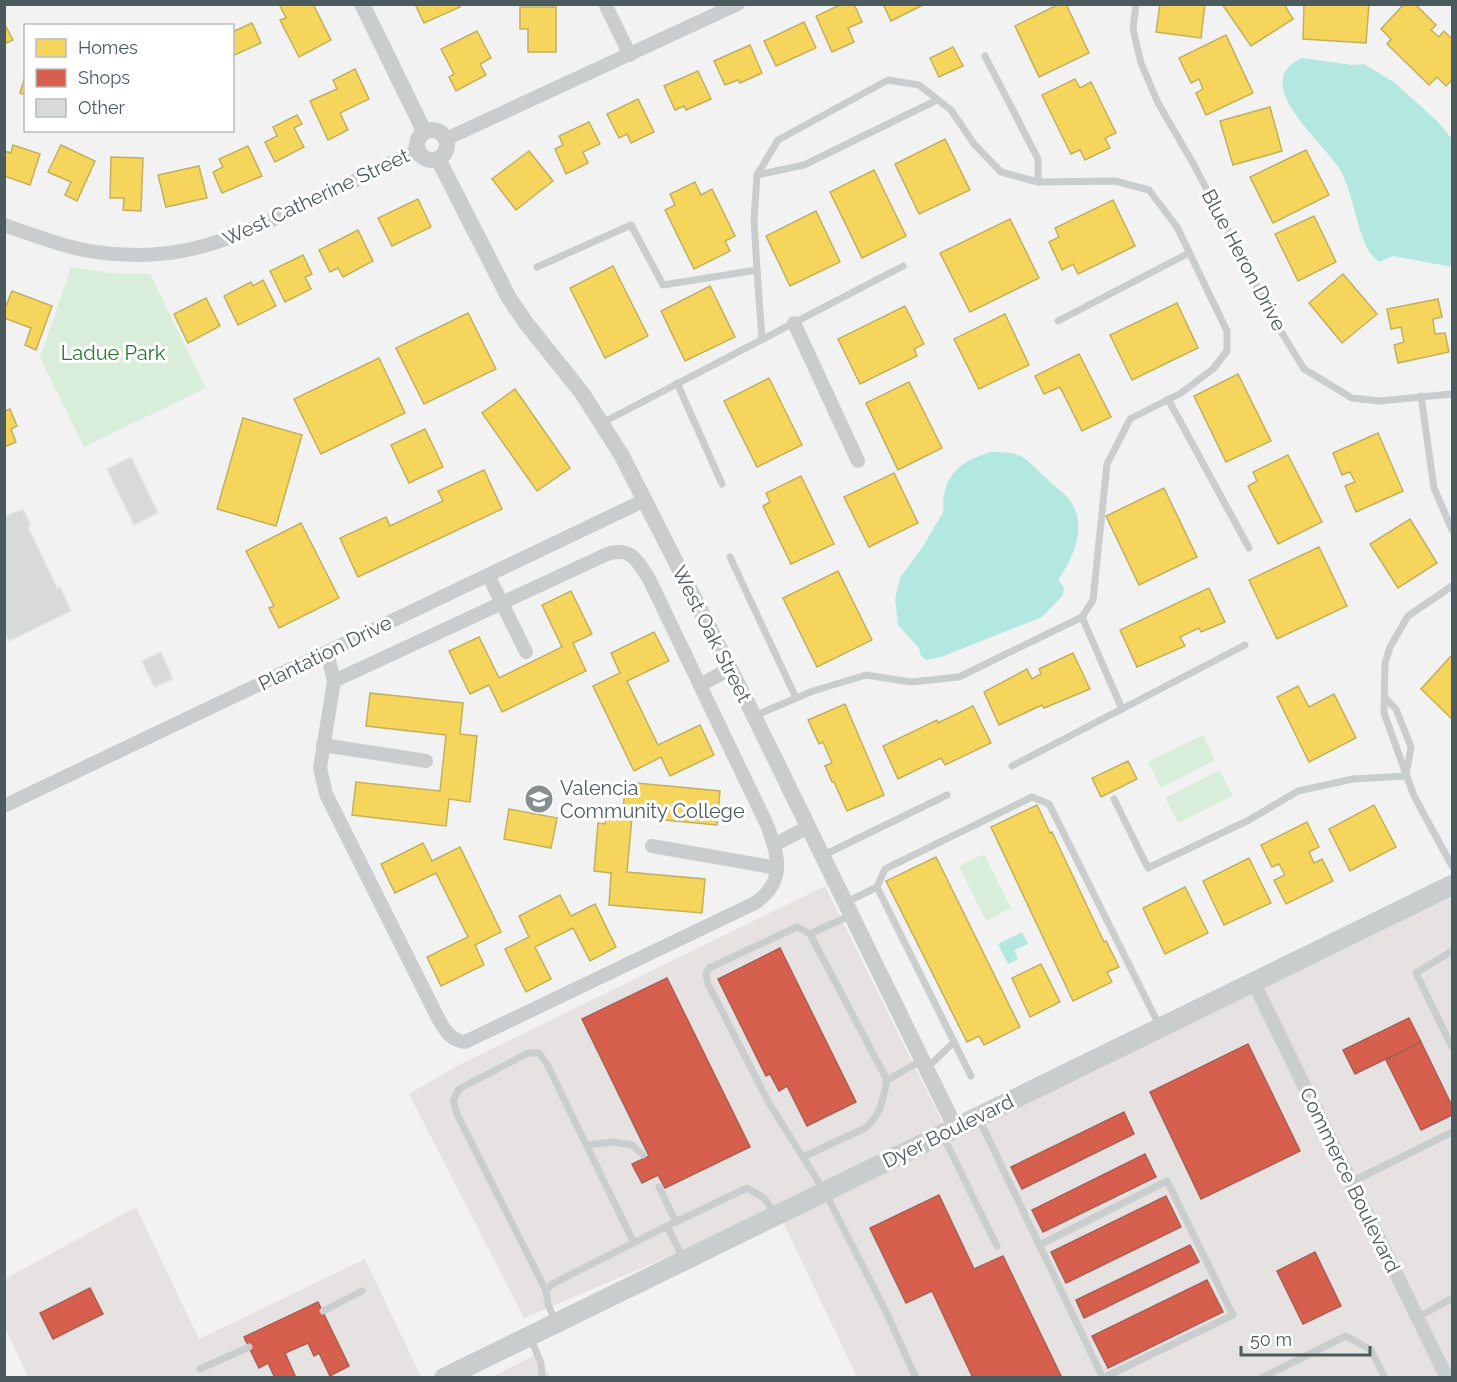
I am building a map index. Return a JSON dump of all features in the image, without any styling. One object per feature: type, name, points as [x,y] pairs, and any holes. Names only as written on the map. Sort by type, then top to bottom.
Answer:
[{"type":"main road","name":"Dyer Boulevard","points":[[444,1377],[1452,885]]},
{"type":"street","points":[[362,4],[424,131]]},
{"type":"street","points":[[605,4],[630,55]]},
{"type":"street","points":[[446,139],[738,4]]},
{"type":"street","points":[[437,130],[446,139],[446,151],[438,159],[426,159],[418,150],[418,138],[424,131],[437,130]]},
{"type":"street","name":"West Catherine Street","points":[[4,225],[60,244],[95,252],[152,255],[183,252],[249,231],[418,150]]},
{"type":"street","name":"West Oak Street","points":[[438,159],[508,298],[582,393],[602,423],[645,500],[925,1065],[949,1131]]},
{"type":"street","points":[[794,323],[858,461]]},
{"type":"street","name":"Plantation Drive","points":[[4,806],[645,500]]},
{"type":"street","points":[[327,652],[334,681],[320,768],[326,794],[438,1020],[448,1035],[456,1041],[465,1042],[755,903],[766,896],[774,885],[777,868],[774,845],[767,825],[650,581],[635,558],[625,552],[617,550],[334,681]]},
{"type":"street","points":[[488,575],[526,652]]},
{"type":"street","points":[[700,685],[730,669]]},
{"type":"street","points":[[323,745],[426,761]]},
{"type":"street","points":[[774,845],[808,827]]},
{"type":"street","points":[[652,846],[777,868]]},
{"type":"street","name":"Commerce Boulevard","points":[[1253,981],[1446,1377]]},
{"type":"lane","name":"Blue Heron Drive","points":[[1136,4],[1132,29],[1141,63],[1158,103],[1194,165],[1276,325],[1304,369],[1352,398],[1380,401],[1452,394]]},
{"type":"lane","points":[[985,56],[1038,159],[1038,182]]},
{"type":"lane","points":[[754,716],[796,698],[866,675],[911,682],[959,677],[1082,617],[1093,600],[1107,464],[1130,419],[1181,393],[1213,369],[1227,351],[1227,332],[1177,227],[1149,190],[1115,181],[1038,182],[1001,172],[974,144],[951,110],[919,86],[888,80],[778,140],[756,175],[754,221],[762,339]]},
{"type":"lane","points":[[756,175],[804,165],[937,100]]},
{"type":"lane","points":[[537,267],[631,225],[663,285],[758,270]]},
{"type":"lane","points":[[1058,321],[1189,253]]},
{"type":"lane","points":[[602,423],[903,267]]},
{"type":"lane","points":[[677,383],[722,484]]},
{"type":"lane","points":[[1421,396],[1434,489],[1452,530]]},
{"type":"lane","points":[[1168,399],[1249,548]]},
{"type":"lane","points":[[730,557],[796,698]]},
{"type":"lane","points":[[1452,586],[1408,616],[1390,647],[1385,663],[1384,713],[1414,796],[1452,867]]},
{"type":"lane","points":[[1082,617],[1122,709]]},
{"type":"lane","points":[[1012,766],[1245,645]]},
{"type":"lane","points":[[1385,698],[1396,709],[1411,747],[1406,776]]},
{"type":"lane","points":[[1114,799],[1148,868],[1249,820],[1298,791],[1353,779],[1406,776]]},
{"type":"lane","points":[[822,856],[947,795]]},
{"type":"lane","points":[[810,934],[877,887],[885,869],[1032,797],[1049,804],[1160,1027]]},
{"type":"lane","points":[[877,887],[971,1076]]},
{"type":"lane","points":[[803,1157],[865,1128],[872,1122],[881,1108],[887,1080],[810,934],[797,927],[709,968],[706,975],[708,984],[769,1103],[825,1192],[916,1377]]},
{"type":"lane","points":[[1452,951],[1416,974],[1452,1047]]},
{"type":"lane","points":[[887,1080],[925,1065],[954,1042]]},
{"type":"lane","points":[[556,1323],[548,1304],[546,1291],[457,1114],[453,1101],[459,1089],[528,1053],[539,1053],[548,1064],[633,1241]]},
{"type":"lane","points":[[978,1117],[1039,1245],[1103,1377],[1233,1314],[1167,1181],[1039,1245]]},
{"type":"lane","points":[[949,1131],[998,1246]]},
{"type":"lane","points":[[1351,1182],[1452,1132]]},
{"type":"lane","points":[[587,1145],[613,1142],[632,1145],[643,1155]]},
{"type":"lane","points":[[659,1187],[676,1222]]},
{"type":"lane","points":[[546,1291],[552,1284],[633,1241],[747,1188],[764,1198],[776,1215]]},
{"type":"lane","points":[[667,1226],[684,1260]]},
{"type":"lane","points":[[323,1311],[362,1291]]},
{"type":"lane","points":[[1417,1317],[1452,1298]]},
{"type":"lane","points":[[529,1336],[541,1363],[542,1377]]},
{"type":"lane","points":[[1261,1377],[1273,1375],[1346,1336],[1371,1350],[1385,1377]]},
{"type":"lane","points":[[200,1369],[249,1347]]},
{"type":"shaded area","points":[[1302,58],[1352,65],[1364,64],[1395,83],[1437,121],[1452,139],[1452,267],[1393,256],[1379,262],[1369,252],[1342,173],[1296,115],[1286,98],[1282,83],[1287,69]]},
{"type":"shaded area","points":[[991,452],[1011,453],[1023,457],[1066,495],[1074,508],[1078,518],[1077,540],[1074,551],[1058,580],[1064,587],[1063,595],[1042,617],[941,657],[926,660],[920,654],[919,648],[898,625],[895,599],[900,578],[922,548],[942,514],[944,495],[955,471],[967,462]]},
{"type":"shaded area","points":[[825,886],[943,1124],[689,1248],[524,1318],[409,1094],[457,1066]]},
{"type":"shaded area","points":[[1452,895],[1452,1377],[857,1377],[783,1222]]},
{"type":"shaded area","points":[[1022,932],[1028,944],[1014,950],[1018,959],[1008,964],[998,944]]},
{"type":"shaded area","points":[[136,1207],[199,1339],[365,1259],[421,1377],[28,1377],[5,1328],[5,1279]]},
{"type":"shaded area","points":[[537,1354],[550,1377],[490,1378]]},
{"type":"green space","name":"Ladue Park","points":[[71,267],[111,273],[150,274],[206,388],[84,447],[40,358]]},
{"type":"green space","points":[[1203,735],[1215,760],[1161,788],[1148,762]]},
{"type":"green space","points":[[1220,770],[1233,796],[1178,823],[1165,798]]},
{"type":"green space","points":[[984,854],[1011,908],[986,921],[959,866]]},
{"type":"building: Homes","points":[[279,4],[313,4],[331,40],[299,57],[280,20],[286,18]]},
{"type":"building: Homes","points":[[415,4],[458,4],[460,7],[424,23]]},
{"type":"building: Homes","points":[[842,4],[854,4],[862,22],[848,28],[854,42],[832,52],[816,16]]},
{"type":"building: Homes","points":[[883,4],[925,4],[891,21]]},
{"type":"building: Homes","points":[[1059,4],[1066,4],[1089,53],[1039,77],[1015,26]]},
{"type":"building: Homes","points":[[1160,4],[1205,4],[1201,38],[1156,32]]},
{"type":"building: Homes","points":[[1222,4],[1284,4],[1293,19],[1251,46]]},
{"type":"building: Homes","points":[[1304,4],[1369,4],[1366,43],[1303,39]]},
{"type":"building: Homes","points":[[1404,4],[1415,4],[1436,25],[1431,30],[1439,37],[1444,31],[1452,39],[1452,80],[1446,86],[1437,77],[1429,85],[1387,44],[1391,39],[1381,29]]},
{"type":"building: Homes","points":[[520,7],[556,7],[556,52],[528,52],[528,29],[520,29]]},
{"type":"building: Homes","points":[[804,22],[816,48],[776,66],[764,41]]},
{"type":"building: Homes","points":[[4,23],[13,40],[4,44]]},
{"type":"building: Homes","points":[[252,23],[261,43],[234,55],[234,31]]},
{"type":"building: Homes","points":[[477,31],[491,58],[480,64],[486,75],[456,91],[449,77],[454,74],[441,49]]},
{"type":"building: Homes","points":[[1226,35],[1253,93],[1206,115],[1196,93],[1203,89],[1199,79],[1191,83],[1179,58]]},
{"type":"building: Homes","points":[[750,45],[762,73],[740,83],[738,80],[725,85],[714,61]]},
{"type":"building: Homes","points":[[953,47],[963,66],[939,77],[930,58]]},
{"type":"building: Homes","points":[[355,69],[369,99],[340,113],[348,130],[328,140],[310,101],[337,89],[333,80]]},
{"type":"building: Homes","points":[[698,71],[711,99],[686,110],[684,106],[675,110],[664,86]]},
{"type":"building: Homes","points":[[1075,79],[1080,88],[1091,82],[1116,133],[1105,138],[1110,148],[1085,160],[1080,150],[1071,154],[1042,95]]},
{"type":"building: Homes","points":[[24,80],[24,94],[20,93]]},
{"type":"building: Homes","points":[[638,99],[654,132],[631,143],[627,134],[619,138],[607,114]]},
{"type":"building: Homes","points":[[1270,107],[1282,151],[1233,165],[1220,121]]},
{"type":"building: Homes","points":[[297,115],[302,124],[294,128],[304,147],[275,162],[265,142],[277,136],[273,127]]},
{"type":"building: Homes","points":[[589,122],[600,144],[583,152],[588,163],[566,174],[555,149],[563,145],[559,136]]},
{"type":"building: Homes","points":[[945,139],[970,190],[919,214],[895,164]]},
{"type":"building: Homes","points":[[13,145],[40,154],[30,185],[4,176],[4,151],[11,153]]},
{"type":"building: Homes","points":[[61,145],[95,161],[77,201],[65,195],[71,182],[48,172]]},
{"type":"building: Homes","points":[[248,146],[262,176],[222,193],[213,172],[223,167],[219,159]]},
{"type":"building: Homes","points":[[1306,150],[1329,195],[1273,223],[1250,177]]},
{"type":"building: Homes","points":[[529,151],[553,181],[516,210],[492,179]]},
{"type":"building: Homes","points":[[111,157],[143,158],[141,211],[123,210],[124,198],[110,198]]},
{"type":"building: Homes","points":[[199,166],[207,198],[166,207],[158,175]]},
{"type":"building: Homes","points":[[874,170],[906,236],[862,258],[830,192]]},
{"type":"building: Homes","points":[[695,182],[701,195],[712,189],[735,236],[725,241],[730,251],[694,269],[665,210],[675,205],[670,194]]},
{"type":"building: Homes","points":[[418,199],[431,227],[392,246],[378,218]]},
{"type":"building: Homes","points":[[1113,200],[1135,246],[1078,274],[1073,264],[1062,270],[1049,242],[1059,237],[1055,228]]},
{"type":"building: Homes","points":[[816,211],[840,262],[790,286],[766,236]]},
{"type":"building: Homes","points":[[1314,216],[1336,262],[1298,281],[1275,234]]},
{"type":"building: Homes","points":[[1010,219],[1039,278],[970,312],[940,253]]},
{"type":"building: Homes","points":[[358,230],[373,261],[343,277],[338,268],[330,272],[319,250]]},
{"type":"building: Homes","points":[[303,255],[312,274],[305,277],[311,289],[285,302],[270,271]]},
{"type":"building: Homes","points":[[613,266],[648,336],[605,358],[570,288]]},
{"type":"building: Homes","points":[[1343,274],[1377,314],[1342,343],[1309,303]]},
{"type":"building: Homes","points":[[263,280],[276,306],[238,325],[224,296],[251,282],[253,286]]},
{"type":"building: Homes","points":[[710,286],[735,337],[685,361],[661,311]]},
{"type":"building: Homes","points":[[12,291],[52,306],[36,350],[25,345],[31,328],[4,318],[4,311]]},
{"type":"building: Homes","points":[[206,298],[220,326],[188,343],[174,314]]},
{"type":"building: Homes","points":[[1438,299],[1442,317],[1433,319],[1435,334],[1445,333],[1449,352],[1398,363],[1394,345],[1404,342],[1401,327],[1391,329],[1387,309]]},
{"type":"building: Homes","points":[[1177,303],[1198,348],[1132,380],[1110,335]]},
{"type":"building: Homes","points":[[905,306],[924,344],[914,349],[917,356],[860,384],[838,339]]},
{"type":"building: Homes","points":[[468,313],[496,369],[424,404],[396,348]]},
{"type":"building: Homes","points":[[1005,314],[1029,365],[979,389],[954,339]]},
{"type":"building: Homes","points":[[1079,354],[1111,417],[1082,431],[1060,387],[1044,394],[1035,376]]},
{"type":"building: Homes","points":[[379,358],[405,413],[321,454],[294,399]]},
{"type":"building: Homes","points":[[1238,374],[1271,441],[1226,462],[1194,396]]},
{"type":"building: Homes","points":[[769,378],[802,445],[757,467],[724,401]]},
{"type":"building: Homes","points":[[909,382],[942,448],[898,470],[866,403]]},
{"type":"building: Homes","points":[[515,389],[570,468],[537,491],[482,413]]},
{"type":"building: Homes","points":[[10,409],[17,426],[11,429],[16,442],[4,447],[4,411]]},
{"type":"building: Homes","points":[[243,418],[302,435],[276,526],[217,509]]},
{"type":"building: Homes","points":[[425,429],[443,467],[409,483],[391,445]]},
{"type":"building: Homes","points":[[1378,433],[1403,491],[1356,512],[1345,486],[1355,482],[1350,472],[1342,475],[1333,453]]},
{"type":"building: Homes","points":[[1288,455],[1322,522],[1278,544],[1248,486],[1257,481],[1253,472]]},
{"type":"building: Homes","points":[[484,470],[502,509],[358,577],[340,538],[386,517],[390,526],[443,501],[438,491]]},
{"type":"building: Homes","points":[[894,473],[918,523],[869,547],[844,497]]},
{"type":"building: Homes","points":[[801,476],[834,544],[791,564],[763,506],[770,502],[766,493]]},
{"type":"building: Homes","points":[[1164,488],[1197,557],[1139,585],[1106,516]]},
{"type":"building: Homes","points":[[1410,519],[1437,563],[1398,588],[1370,544]]},
{"type":"building: Homes","points":[[301,523],[339,598],[279,628],[269,608],[274,606],[246,551]]},
{"type":"building: Homes","points":[[1319,547],[1347,606],[1277,639],[1249,580]]},
{"type":"building: Homes","points":[[838,571],[872,640],[817,667],[783,598]]},
{"type":"building: Homes","points":[[1209,588],[1225,622],[1201,632],[1199,628],[1180,637],[1185,646],[1137,667],[1120,630]]},
{"type":"building: Homes","points":[[571,591],[592,634],[573,643],[586,671],[502,712],[489,685],[470,694],[449,651],[479,637],[499,678],[562,647],[542,605]]},
{"type":"building: Homes","points":[[654,632],[669,661],[627,681],[658,745],[700,725],[714,755],[670,776],[661,757],[634,771],[593,686],[620,673],[611,653]]},
{"type":"building: Homes","points":[[1073,653],[1090,689],[1044,708],[1042,705],[999,725],[984,692],[1027,669],[1032,679],[1041,674],[1039,669]]},
{"type":"building: Homes","points":[[1452,655],[1452,719],[1421,689]]},
{"type":"building: Homes","points":[[1298,686],[1309,707],[1334,694],[1356,738],[1309,762],[1277,697]]},
{"type":"building: Homes","points":[[370,693],[463,703],[460,734],[477,736],[470,802],[449,799],[446,826],[352,815],[356,782],[440,791],[446,735],[366,726]]},
{"type":"building: Homes","points":[[845,704],[884,795],[847,811],[825,766],[832,763],[823,742],[819,744],[808,720]]},
{"type":"building: Homes","points":[[973,706],[991,743],[945,765],[941,758],[898,779],[883,746],[937,720],[938,723]]},
{"type":"building: Homes","points":[[1128,761],[1137,779],[1101,797],[1092,778]]},
{"type":"building: Homes","points":[[626,782],[720,791],[717,825],[632,817],[627,872],[705,879],[702,913],[609,905],[611,873],[594,871],[598,823],[605,824],[606,806],[623,808]]},
{"type":"building: Homes","points":[[1037,805],[1104,942],[1106,941],[1119,967],[1107,972],[1112,982],[1073,1001],[991,827]]},
{"type":"building: Homes","points":[[1374,805],[1396,847],[1350,871],[1329,829]]},
{"type":"building: Homes","points":[[509,809],[557,818],[551,848],[504,839]]},
{"type":"building: Homes","points":[[1307,822],[1319,847],[1309,852],[1314,863],[1322,859],[1333,881],[1286,904],[1274,880],[1285,875],[1279,864],[1272,867],[1261,845]]},
{"type":"building: Homes","points":[[423,843],[432,861],[460,847],[501,932],[475,945],[484,965],[441,986],[427,957],[468,937],[436,873],[395,893],[381,864]]},
{"type":"building: Homes","points":[[936,857],[1020,1027],[984,1045],[979,1036],[967,1042],[886,881]]},
{"type":"building: Homes","points":[[1249,858],[1271,903],[1224,925],[1203,881]]},
{"type":"building: Homes","points":[[1185,887],[1208,933],[1165,954],[1143,908]]},
{"type":"building: Homes","points":[[560,895],[571,916],[595,904],[616,947],[590,961],[573,928],[535,947],[551,979],[526,992],[505,949],[529,937],[519,916]]},
{"type":"building: Homes","points":[[1041,964],[1060,1002],[1030,1017],[1012,978]]},
{"type":"building: Shops","points":[[780,948],[856,1102],[807,1126],[787,1086],[779,1091],[770,1074],[766,1076],[718,979]]},
{"type":"building: Shops","points":[[667,978],[750,1147],[665,1188],[658,1175],[642,1183],[632,1164],[649,1156],[582,1019]]},
{"type":"building: Shops","points":[[1409,1018],[1421,1042],[1355,1074],[1343,1050]]},
{"type":"building: Shops","points":[[1421,1042],[1452,1106],[1452,1115],[1421,1130],[1386,1060]]},
{"type":"building: Shops","points":[[1248,1044],[1300,1151],[1201,1199],[1150,1092]]},
{"type":"building: Shops","points":[[1124,1112],[1134,1134],[1022,1189],[1011,1167]]},
{"type":"building: Shops","points":[[1145,1154],[1156,1177],[1043,1232],[1032,1210]]},
{"type":"building: Shops","points":[[939,1195],[974,1269],[1003,1256],[1062,1378],[973,1378],[932,1291],[906,1303],[870,1228]]},
{"type":"building: Shops","points":[[1166,1196],[1181,1227],[1066,1283],[1051,1252]]},
{"type":"building: Shops","points":[[1190,1245],[1199,1262],[1084,1318],[1076,1300]]},
{"type":"building: Shops","points":[[1315,1252],[1341,1306],[1303,1324],[1277,1271]]},
{"type":"building: Shops","points":[[1207,1280],[1223,1312],[1108,1368],[1092,1336]]},
{"type":"building: Shops","points":[[90,1288],[103,1314],[53,1339],[40,1313]]},
{"type":"building: Shops","points":[[318,1302],[349,1366],[330,1376],[319,1353],[314,1356],[308,1343],[285,1353],[296,1378],[275,1378],[268,1363],[259,1368],[244,1337]]},
{"type":"building: Other","points":[[131,457],[158,513],[134,525],[107,469]]},
{"type":"building: Other","points":[[23,509],[31,526],[28,527],[57,588],[60,587],[71,611],[9,641],[4,633],[4,517]]},
{"type":"building: Other","points":[[161,652],[173,679],[154,687],[142,661]]},
{"type":"place","name":"Valencia Community College","points":[[539,799]]}]
